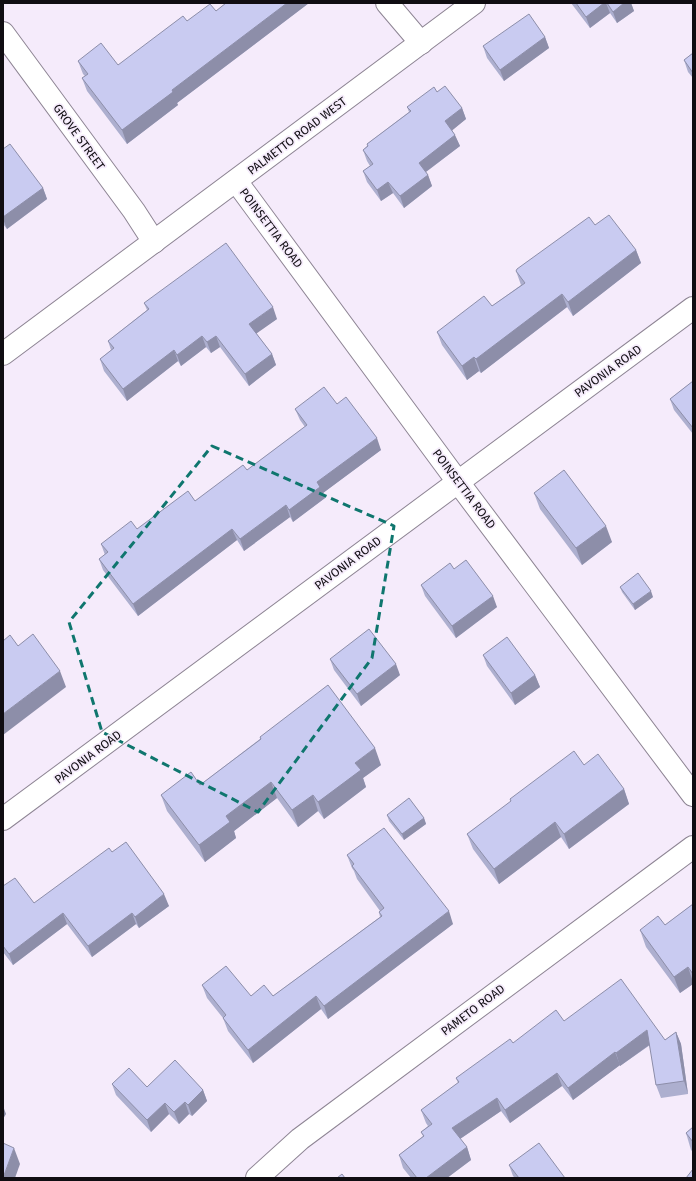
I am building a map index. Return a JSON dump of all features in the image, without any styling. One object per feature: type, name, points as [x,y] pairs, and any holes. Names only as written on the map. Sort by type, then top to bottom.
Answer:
[{"type":"street","points":[[387,3],[420,43]]},
{"type":"street","name":"PALMETTO ROAD WEST","points":[[3,354],[474,3]]},
{"type":"street","name":"GROVE STREET","points":[[3,33],[129,205],[154,242]]},
{"type":"street","name":"POINSETTIA ROAD","points":[[236,181],[458,482],[693,795]]},
{"type":"street","name":"PAVONIA ROAD","points":[[3,819],[693,308]]},
{"type":"street","name":"PAMETO ROAD","points":[[257,1178],[300,1139],[693,847]]},
{"type":"highlighted area","points":[[212,446],[394,526],[372,658],[258,812],[102,732],[69,622]]},
{"type":"building","points":[[226,3],[287,3],[172,90],[173,92],[122,130],[82,78],[88,74],[78,61],[101,43],[118,65],[183,16],[187,21],[210,4],[216,11]]},
{"type":"building","points":[[576,3],[604,3],[586,17]]},
{"type":"building","points":[[607,3],[624,3],[613,12]]},
{"type":"building","points":[[529,14],[545,37],[500,70],[483,46]]},
{"type":"building","points":[[693,53],[693,73],[684,60]]},
{"type":"building","points":[[445,86],[462,108],[445,121],[455,135],[419,163],[428,175],[400,196],[388,182],[377,190],[363,171],[373,164],[363,150],[368,146],[367,144],[411,111],[407,107],[434,87],[437,92]]},
{"type":"building","points":[[10,144],[43,188],[3,217],[3,149]]},
{"type":"building","points":[[609,215],[636,250],[568,302],[562,294],[476,359],[474,357],[462,366],[437,332],[484,296],[492,306],[525,283],[516,271],[517,269],[589,217],[595,225]]},
{"type":"building","points":[[226,243],[273,307],[249,324],[272,354],[245,374],[216,336],[207,342],[202,336],[177,355],[174,350],[123,389],[100,359],[114,348],[108,341],[149,309],[144,303]]},
{"type":"building","points":[[693,381],[693,428],[670,399]]},
{"type":"building","points":[[324,387],[337,404],[346,397],[377,438],[317,482],[320,487],[289,510],[286,505],[240,539],[232,529],[133,604],[99,559],[108,552],[101,544],[131,521],[137,529],[188,491],[195,501],[243,465],[247,470],[307,425],[295,409]]},
{"type":"building","points":[[564,470],[606,526],[576,548],[534,493]]},
{"type":"building","points":[[466,560],[493,596],[452,626],[421,585],[450,563],[454,569]]},
{"type":"building","points":[[638,573],[651,591],[633,604],[620,587]]},
{"type":"building","points":[[369,629],[396,664],[357,694],[330,659]]},
{"type":"building","points":[[33,634],[60,671],[3,714],[3,641],[10,635],[18,646]]},
{"type":"building","points":[[507,637],[535,675],[511,693],[483,655]]},
{"type":"building","points":[[328,685],[375,748],[355,763],[361,770],[318,802],[313,795],[292,810],[271,782],[226,816],[230,822],[199,845],[161,795],[191,772],[200,785],[261,739],[260,737]]},
{"type":"building","points":[[574,751],[584,765],[598,754],[624,789],[564,834],[555,822],[494,869],[467,834],[511,801],[510,799]]},
{"type":"building","points":[[409,798],[424,818],[402,834],[387,815]]},
{"type":"building","points":[[384,828],[449,911],[324,1006],[316,996],[248,1050],[223,1018],[226,1015],[202,985],[226,966],[251,996],[264,985],[273,996],[382,916],[379,912],[384,908],[352,866],[354,864],[347,855]]},
{"type":"building","points":[[126,842],[164,894],[135,917],[132,913],[88,946],[63,913],[9,954],[3,946],[3,886],[15,878],[34,903],[109,848],[112,852]]},
{"type":"building","points":[[693,904],[693,974],[688,967],[674,977],[640,930],[658,916],[665,925]]},
{"type":"building","points":[[621,979],[665,1040],[676,1032],[684,1081],[656,1085],[647,1030],[616,1053],[615,1052],[568,1088],[557,1073],[505,1110],[497,1098],[452,1128],[467,1147],[426,1178],[417,1178],[399,1155],[424,1136],[421,1132],[432,1124],[421,1110],[459,1082],[456,1078],[510,1039],[513,1043],[556,1010],[564,1021]]},
{"type":"building","points":[[175,1060],[203,1090],[188,1105],[185,1102],[174,1112],[165,1103],[147,1120],[112,1084],[129,1068],[147,1087]]},
{"type":"building","points":[[693,1127],[693,1142],[686,1133]]},
{"type":"building","points":[[3,1143],[14,1148],[3,1178]]},
{"type":"building","points":[[539,1143],[565,1178],[519,1178],[509,1165]]},
{"type":"building","points":[[693,1169],[693,1178],[686,1178]]},
{"type":"building","points":[[342,1174],[345,1178],[337,1178]]}]
